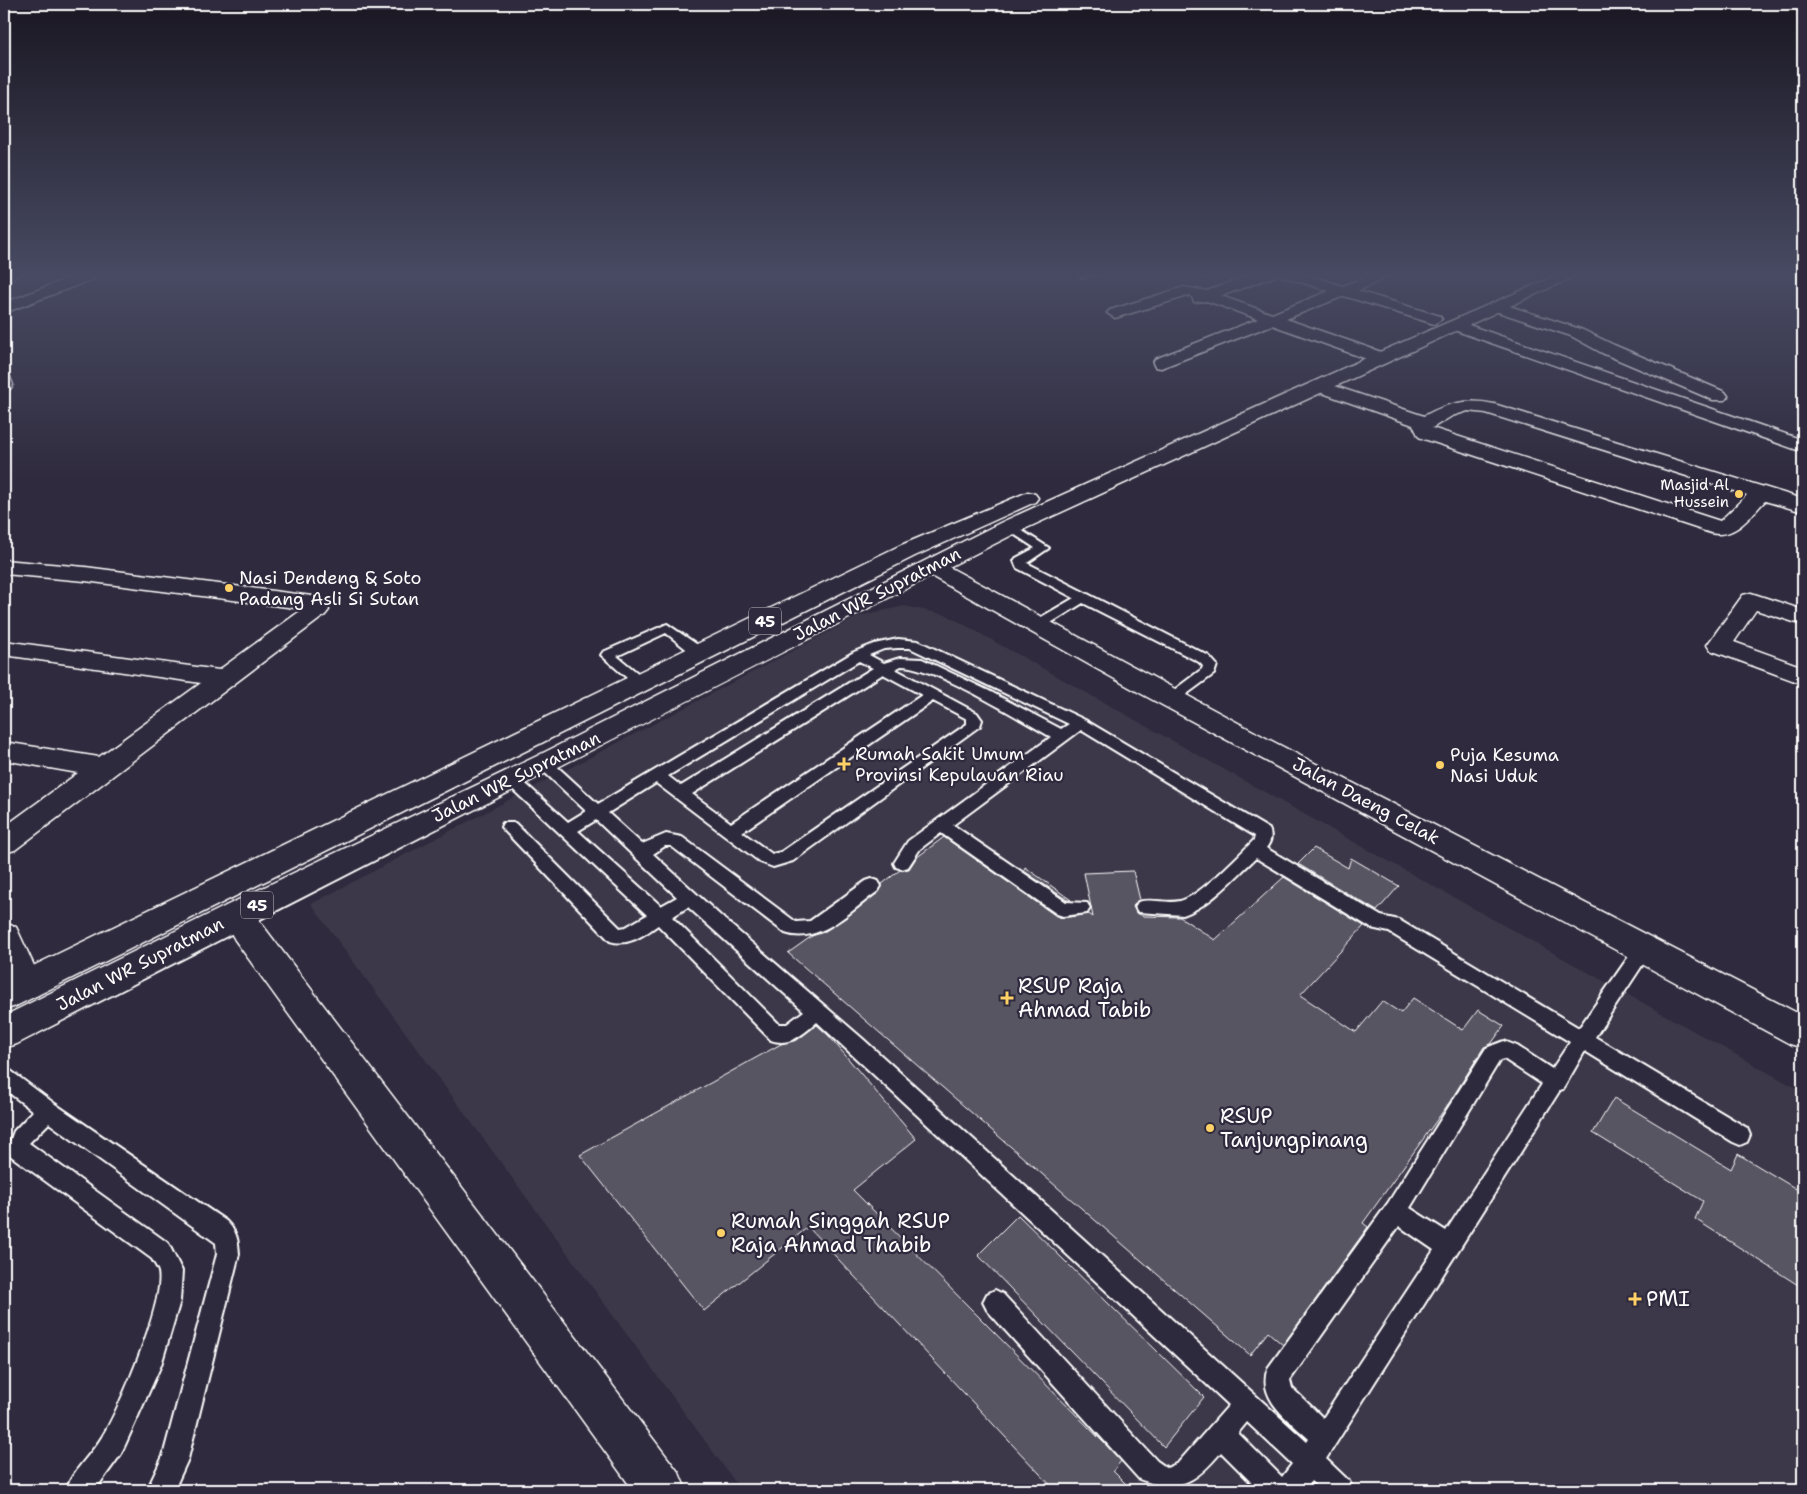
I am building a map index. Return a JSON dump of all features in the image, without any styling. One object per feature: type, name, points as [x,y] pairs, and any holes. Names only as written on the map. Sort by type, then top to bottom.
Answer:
[{"type":"main road","points":[[1161,364],[1214,343]]},
{"type":"main road","points":[[1336,343],[1371,355]]},
{"type":"main road","name":"Jalan WR Supratman","points":[[15,990],[907,551],[1396,343]]},
{"type":"main road","points":[[1505,343],[1803,446]]},
{"type":"main road","points":[[1596,343],[1718,396]]},
{"type":"main road","name":"Jalan WR Supratman","points":[[4,1033],[237,915],[546,764],[1010,526],[1320,386],[1371,355]]},
{"type":"main road","points":[[1320,386],[1426,424]]},
{"type":"main road","points":[[1761,493],[1728,526],[1719,528],[1431,435],[1422,429],[1422,426],[1457,406],[1480,407],[1761,493],[1803,506]]},
{"type":"main road","points":[[4,566],[85,574],[312,603],[317,606],[314,614],[4,842]]},
{"type":"main road","name":"Jalan Daeng Celak","points":[[930,566],[1171,699],[1645,947],[1803,1033]]},
{"type":"main road","points":[[1803,618],[1751,600],[1719,646],[1803,676]]},
{"type":"main road","points":[[4,648],[226,678]]},
{"type":"main road","points":[[4,751],[105,768]]},
{"type":"main road","points":[[237,915],[246,931],[662,1490]]},
{"type":"main road","points":[[4,936],[15,990]]},
{"type":"lane","points":[[1010,526],[1043,548],[1020,561],[1021,564],[1204,659],[1210,665],[1209,671],[1171,699]]},
{"type":"lane","points":[[1036,626],[1084,598]]},
{"type":"lane","points":[[640,682],[608,655],[667,628],[700,653]]},
{"type":"lane","points":[[566,830],[859,655],[876,646],[894,642],[913,644],[1080,723],[1259,829],[1262,833],[1262,842],[1208,893],[1182,908],[1144,907]]},
{"type":"lane","points":[[657,776],[766,858],[773,860],[787,857],[973,726],[975,720],[972,716],[859,655]]},
{"type":"lane","points":[[681,794],[883,668],[900,662],[917,662],[984,694],[1062,736]]},
{"type":"lane","points":[[730,832],[933,694]]},
{"type":"lane","points":[[902,863],[914,844],[1080,723]]},
{"type":"lane","points":[[546,764],[689,898],[816,1011],[1340,1490]]},
{"type":"lane","points":[[512,780],[660,916],[772,1030],[778,1034],[792,1032],[816,1011]]},
{"type":"lane","points":[[941,825],[1063,909],[1081,908]]},
{"type":"lane","points":[[509,827],[616,936],[630,934],[689,898]]},
{"type":"lane","points":[[641,853],[662,840],[676,841],[792,928],[802,930],[815,927],[872,886]]},
{"type":"lane","points":[[1255,849],[1377,923],[1393,925],[1583,1038],[1740,1135]]},
{"type":"lane","points":[[1289,1490],[1310,1461],[1448,1246],[1556,1083],[1583,1038],[1645,947]]},
{"type":"lane","points":[[1325,1437],[1283,1397],[1278,1389],[1278,1376],[1396,1211],[1493,1054],[1504,1050],[1510,1052],[1556,1083]]},
{"type":"lane","points":[[4,1077],[48,1111],[218,1229],[227,1238],[228,1254],[202,1361],[174,1460],[160,1490]]},
{"type":"lane","points":[[48,1111],[24,1133],[18,1148],[160,1251],[171,1271],[168,1301],[149,1366],[112,1445],[79,1490]]},
{"type":"lane","points":[[1396,1211],[1448,1246]]},
{"type":"lane","points":[[996,1302],[1148,1470],[1163,1481],[1175,1481],[1187,1472],[1247,1403]]},
{"type":"lane","points":[[1221,1434],[1276,1490]]},
{"type":"shaded area","name":"RSUP Raja Ahmad Tabib","points":[[904,606],[947,615],[1803,1092],[1803,1490],[741,1490],[311,904],[859,616]]},
{"type":"building","name":"RSUP Tanjungpinang","points":[[944,837],[1056,916],[1062,918],[1089,914],[1093,917],[1084,873],[1133,871],[1140,900],[1133,906],[1136,913],[1144,916],[1180,917],[1215,940],[1284,877],[1364,926],[1300,995],[1356,1032],[1382,1001],[1401,1013],[1413,998],[1463,1030],[1478,1010],[1504,1026],[1491,1044],[1484,1047],[1449,1103],[1363,1223],[1368,1227],[1283,1345],[1268,1332],[1250,1355],[788,953],[812,936],[824,932],[847,917],[879,892],[882,884],[900,870],[909,869],[916,858]]},
{"type":"building","points":[[1314,848],[1348,868],[1351,858],[1399,886],[1377,911],[1298,864]]},
{"type":"building","points":[[1025,867],[1071,900],[1067,900],[1024,871]]},
{"type":"building","name":"Rumah Singgah RSUP Raja Ahmad Thabib","points":[[817,1025],[829,1036],[916,1139],[853,1190],[1121,1461],[1113,1471],[1132,1490],[1055,1490],[808,1227],[704,1311],[580,1155],[781,1044],[797,1040]]},
{"type":"building","points":[[1614,1098],[1731,1169],[1738,1154],[1803,1193],[1803,1270],[1798,1285],[1695,1219],[1703,1201],[1593,1133]]},
{"type":"building","points":[[1018,1215],[1204,1397],[1164,1447],[978,1255]]},
{"type":"place","name":"Masjid Al Hussein","points":[[1739,494]]},
{"type":"place","name":"Nasi Dendeng & Soto Padang Asli Si Sutan","points":[[229,588]]},
{"type":"place","name":"Rumah Sakit Umum Provinsi Kepulauan Riau","points":[[844,764]]},
{"type":"place","name":"Puja Kesuma Nasi Uduk","points":[[1440,765]]},
{"type":"place","name":"RSUP Raja Ahmad Tabib","points":[[1007,998]]},
{"type":"place","name":"RSUP Tanjungpinang","points":[[1210,1128]]},
{"type":"place","name":"Rumah Singgah RSUP Raja Ahmad Thabib","points":[[721,1233]]},
{"type":"place","name":"PMI","points":[[1635,1299]]}]
